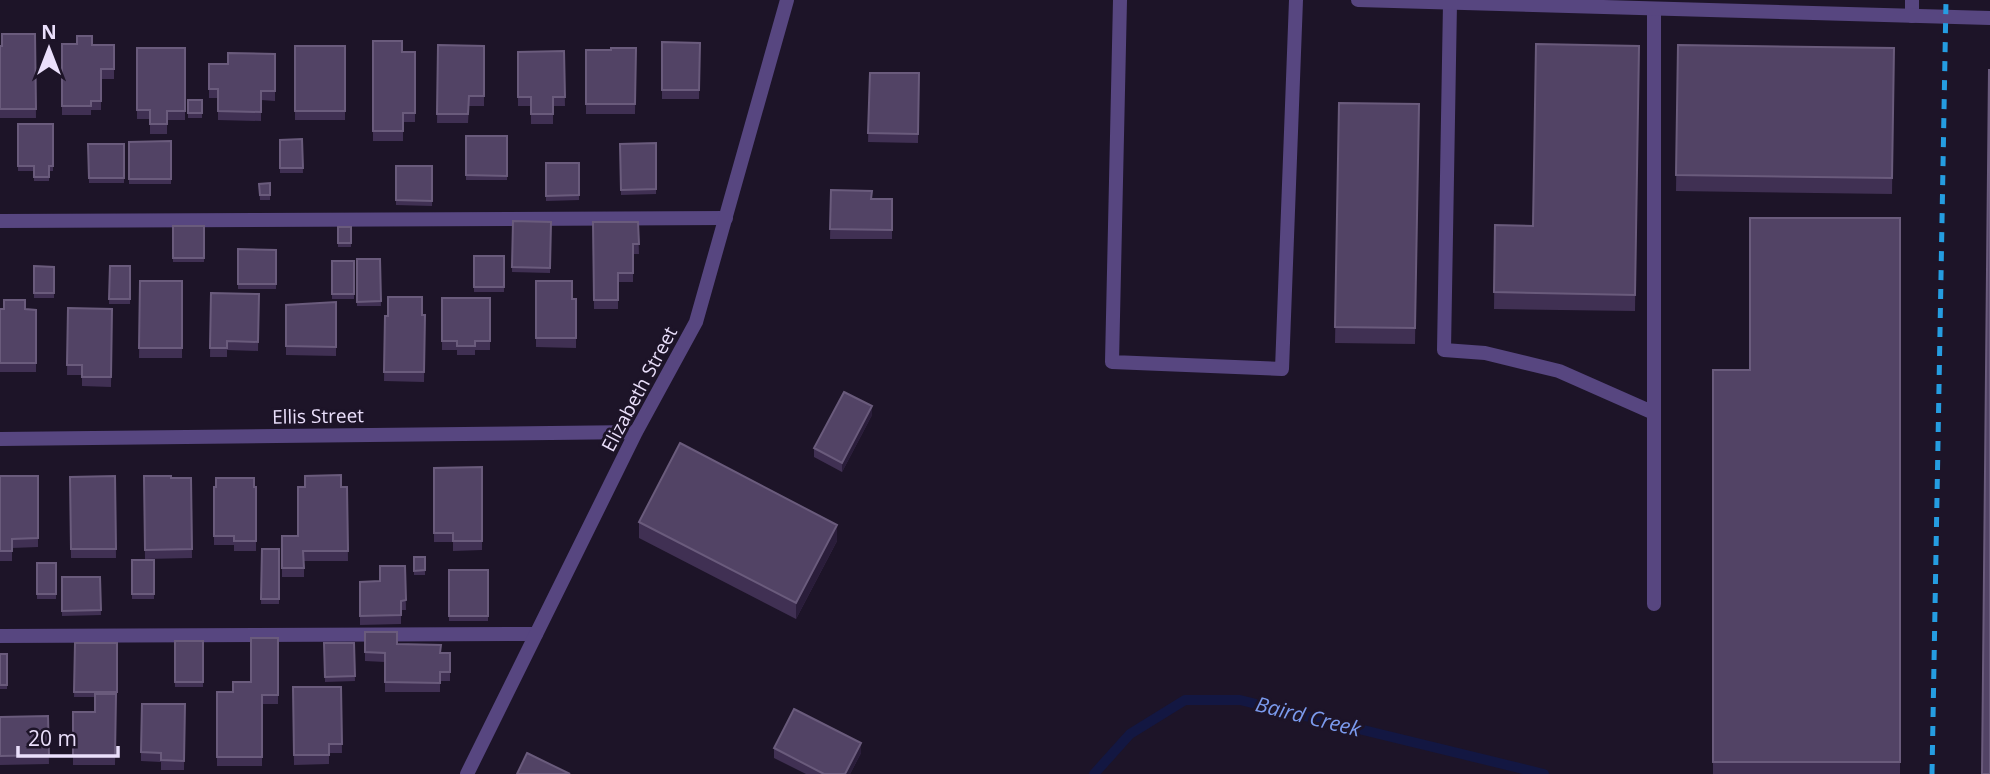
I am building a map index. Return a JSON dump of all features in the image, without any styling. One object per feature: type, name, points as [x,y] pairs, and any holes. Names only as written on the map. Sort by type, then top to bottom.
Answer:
[{"type":"street","name":"Elizabeth Street","points":[[467,774],[636,432],[696,322],[787,0]]},
{"type":"street","points":[[1120,0],[1112,362],[1282,369],[1296,0]]},
{"type":"street","points":[[1359,0],[1575,3],[1654,9],[1990,18]]},
{"type":"street","points":[[1912,0],[1912,16]]},
{"type":"street","points":[[1450,3],[1444,350],[1485,353],[1559,371],[1654,413]]},
{"type":"street","points":[[1654,9],[1654,604]]},
{"type":"street","points":[[0,221],[726,218]]},
{"type":"street","name":"Ellis Street","points":[[0,439],[636,432]]},
{"type":"street","points":[[0,636],[536,634]]},
{"type":"building","points":[[2,34],[35,34],[36,109],[0,109]]},
{"type":"building","points":[[77,36],[92,36],[92,45],[114,45],[114,69],[101,69],[101,101],[91,101],[91,106],[62,106],[62,44],[77,44]]},
{"type":"building","points":[[373,41],[402,41],[402,52],[415,52],[415,113],[403,113],[403,131],[373,131]]},
{"type":"building","points":[[662,42],[700,43],[699,90],[662,90]]},
{"type":"building","points":[[1536,44],[1639,46],[1635,295],[1494,292],[1495,225],[1533,226]]},
{"type":"building","points":[[438,45],[484,46],[484,96],[469,96],[468,114],[437,114]]},
{"type":"building","points":[[1678,45],[1894,48],[1892,178],[1676,175]]},
{"type":"building","points":[[295,46],[345,46],[345,111],[295,111]]},
{"type":"building","points":[[137,48],[185,48],[185,111],[167,111],[167,124],[150,124],[150,110],[137,110]]},
{"type":"building","points":[[636,48],[635,104],[586,104],[586,50]]},
{"type":"building","points":[[564,51],[565,97],[553,97],[553,114],[531,114],[531,97],[518,97],[518,52]]},
{"type":"building","points":[[228,53],[275,54],[275,91],[261,91],[261,112],[218,111],[218,89],[209,89],[209,64],[228,64]]},
{"type":"building","points":[[1989,70],[1990,774],[1982,774]]},
{"type":"building","points":[[870,73],[919,73],[918,134],[868,133]]},
{"type":"building","points":[[188,100],[202,100],[202,113],[188,113]]},
{"type":"building","points":[[1339,103],[1419,104],[1415,328],[1335,327]]},
{"type":"building","points":[[18,124],[53,124],[53,166],[49,166],[49,177],[34,177],[34,166],[18,166]]},
{"type":"building","points":[[466,136],[507,136],[507,176],[466,175]]},
{"type":"building","points":[[302,139],[303,168],[280,168],[280,140]]},
{"type":"building","points":[[171,141],[171,179],[129,179],[129,142]]},
{"type":"building","points":[[656,143],[656,189],[621,190],[620,144]]},
{"type":"building","points":[[88,144],[124,144],[124,178],[89,178]]},
{"type":"building","points":[[546,163],[579,163],[579,195],[546,196]]},
{"type":"building","points":[[396,166],[432,166],[432,201],[396,200]]},
{"type":"building","points":[[270,183],[270,195],[260,195],[259,184]]},
{"type":"building","points":[[831,190],[872,191],[871,199],[892,199],[892,230],[830,229]]},
{"type":"building","points":[[1750,218],[1900,218],[1900,762],[1713,762],[1713,370],[1750,370]]},
{"type":"building","points":[[513,221],[551,222],[550,268],[512,267]]},
{"type":"building","points":[[593,222],[638,222],[639,244],[633,244],[633,273],[618,273],[618,300],[594,300]]},
{"type":"building","points":[[173,226],[204,226],[204,258],[173,258]]},
{"type":"building","points":[[338,227],[351,227],[351,243],[338,243]]},
{"type":"building","points":[[238,249],[276,250],[276,284],[238,284]]},
{"type":"building","points":[[474,256],[504,256],[504,287],[474,287]]},
{"type":"building","points":[[357,259],[380,259],[381,301],[357,302]]},
{"type":"building","points":[[332,261],[354,261],[354,294],[332,294]]},
{"type":"building","points":[[34,266],[54,267],[54,293],[34,293]]},
{"type":"building","points":[[110,266],[130,266],[130,299],[109,299]]},
{"type":"building","points":[[140,281],[182,281],[182,348],[139,348]]},
{"type":"building","points":[[536,281],[572,281],[572,299],[576,299],[576,338],[536,338]]},
{"type":"building","points":[[211,293],[259,294],[258,342],[227,341],[227,348],[210,348]]},
{"type":"building","points":[[388,297],[422,297],[422,315],[425,315],[424,372],[384,372]]},
{"type":"building","points":[[442,298],[490,298],[490,341],[475,341],[475,346],[457,346],[457,341],[442,341]]},
{"type":"building","points":[[4,300],[25,300],[25,309],[36,310],[36,363],[0,363],[0,309],[4,309]]},
{"type":"building","points":[[336,302],[336,347],[286,346],[286,305]]},
{"type":"building","points":[[68,308],[112,309],[111,377],[82,377],[82,365],[67,365]]},
{"type":"building","points":[[844,392],[872,406],[842,463],[814,448]]},
{"type":"building","points":[[680,443],[837,525],[796,603],[639,522]]},
{"type":"building","points":[[482,467],[482,541],[453,541],[453,533],[434,533],[434,468]]},
{"type":"building","points":[[341,475],[341,487],[347,487],[348,551],[303,551],[304,568],[282,568],[282,536],[298,536],[298,487],[305,487],[305,476]]},
{"type":"building","points":[[0,476],[38,476],[38,538],[12,539],[12,551],[0,551]]},
{"type":"building","points":[[115,476],[116,549],[71,549],[70,477]]},
{"type":"building","points":[[144,476],[191,478],[192,549],[145,550]]},
{"type":"building","points":[[216,478],[254,478],[256,541],[234,541],[234,536],[214,536]]},
{"type":"building","points":[[262,549],[279,549],[279,599],[261,599]]},
{"type":"building","points":[[414,557],[425,557],[425,570],[414,571]]},
{"type":"building","points":[[132,560],[154,560],[154,594],[132,594]]},
{"type":"building","points":[[37,563],[56,563],[56,594],[37,594]]},
{"type":"building","points":[[380,566],[405,566],[406,600],[401,601],[401,615],[360,616],[360,582],[380,581]]},
{"type":"building","points":[[449,570],[488,570],[488,616],[449,616]]},
{"type":"building","points":[[62,577],[100,577],[101,610],[62,611]]},
{"type":"building","points":[[365,632],[397,632],[397,644],[441,645],[440,653],[450,653],[450,672],[440,672],[440,683],[385,682],[385,653],[365,652]]},
{"type":"building","points":[[251,638],[278,638],[278,695],[262,695],[262,757],[217,757],[217,692],[233,692],[233,682],[251,682]]},
{"type":"building","points":[[175,641],[203,641],[203,682],[175,682]]},
{"type":"building","points":[[75,643],[117,643],[117,692],[74,692]]},
{"type":"building","points":[[324,643],[354,643],[355,676],[325,677]]},
{"type":"building","points":[[0,654],[7,654],[7,685],[0,685]]},
{"type":"building","points":[[293,687],[341,687],[342,744],[329,744],[329,755],[294,755]]},
{"type":"building","points":[[95,694],[116,694],[115,756],[73,756],[73,712],[95,712]]},
{"type":"building","points":[[142,704],[185,704],[184,761],[161,760],[161,753],[141,752]]},
{"type":"building","points":[[794,709],[861,743],[845,774],[824,774],[774,748]]},
{"type":"building","points":[[48,716],[49,755],[0,756],[0,717]]},
{"type":"building","points":[[527,753],[570,774],[517,774]]},
{"type":"waterway","name":"Baird Creek","points":[[1094,774],[1130,734],[1185,700],[1240,700],[1544,774]]},
{"type":"railway","points":[[1932,774],[1946,0]]}]
